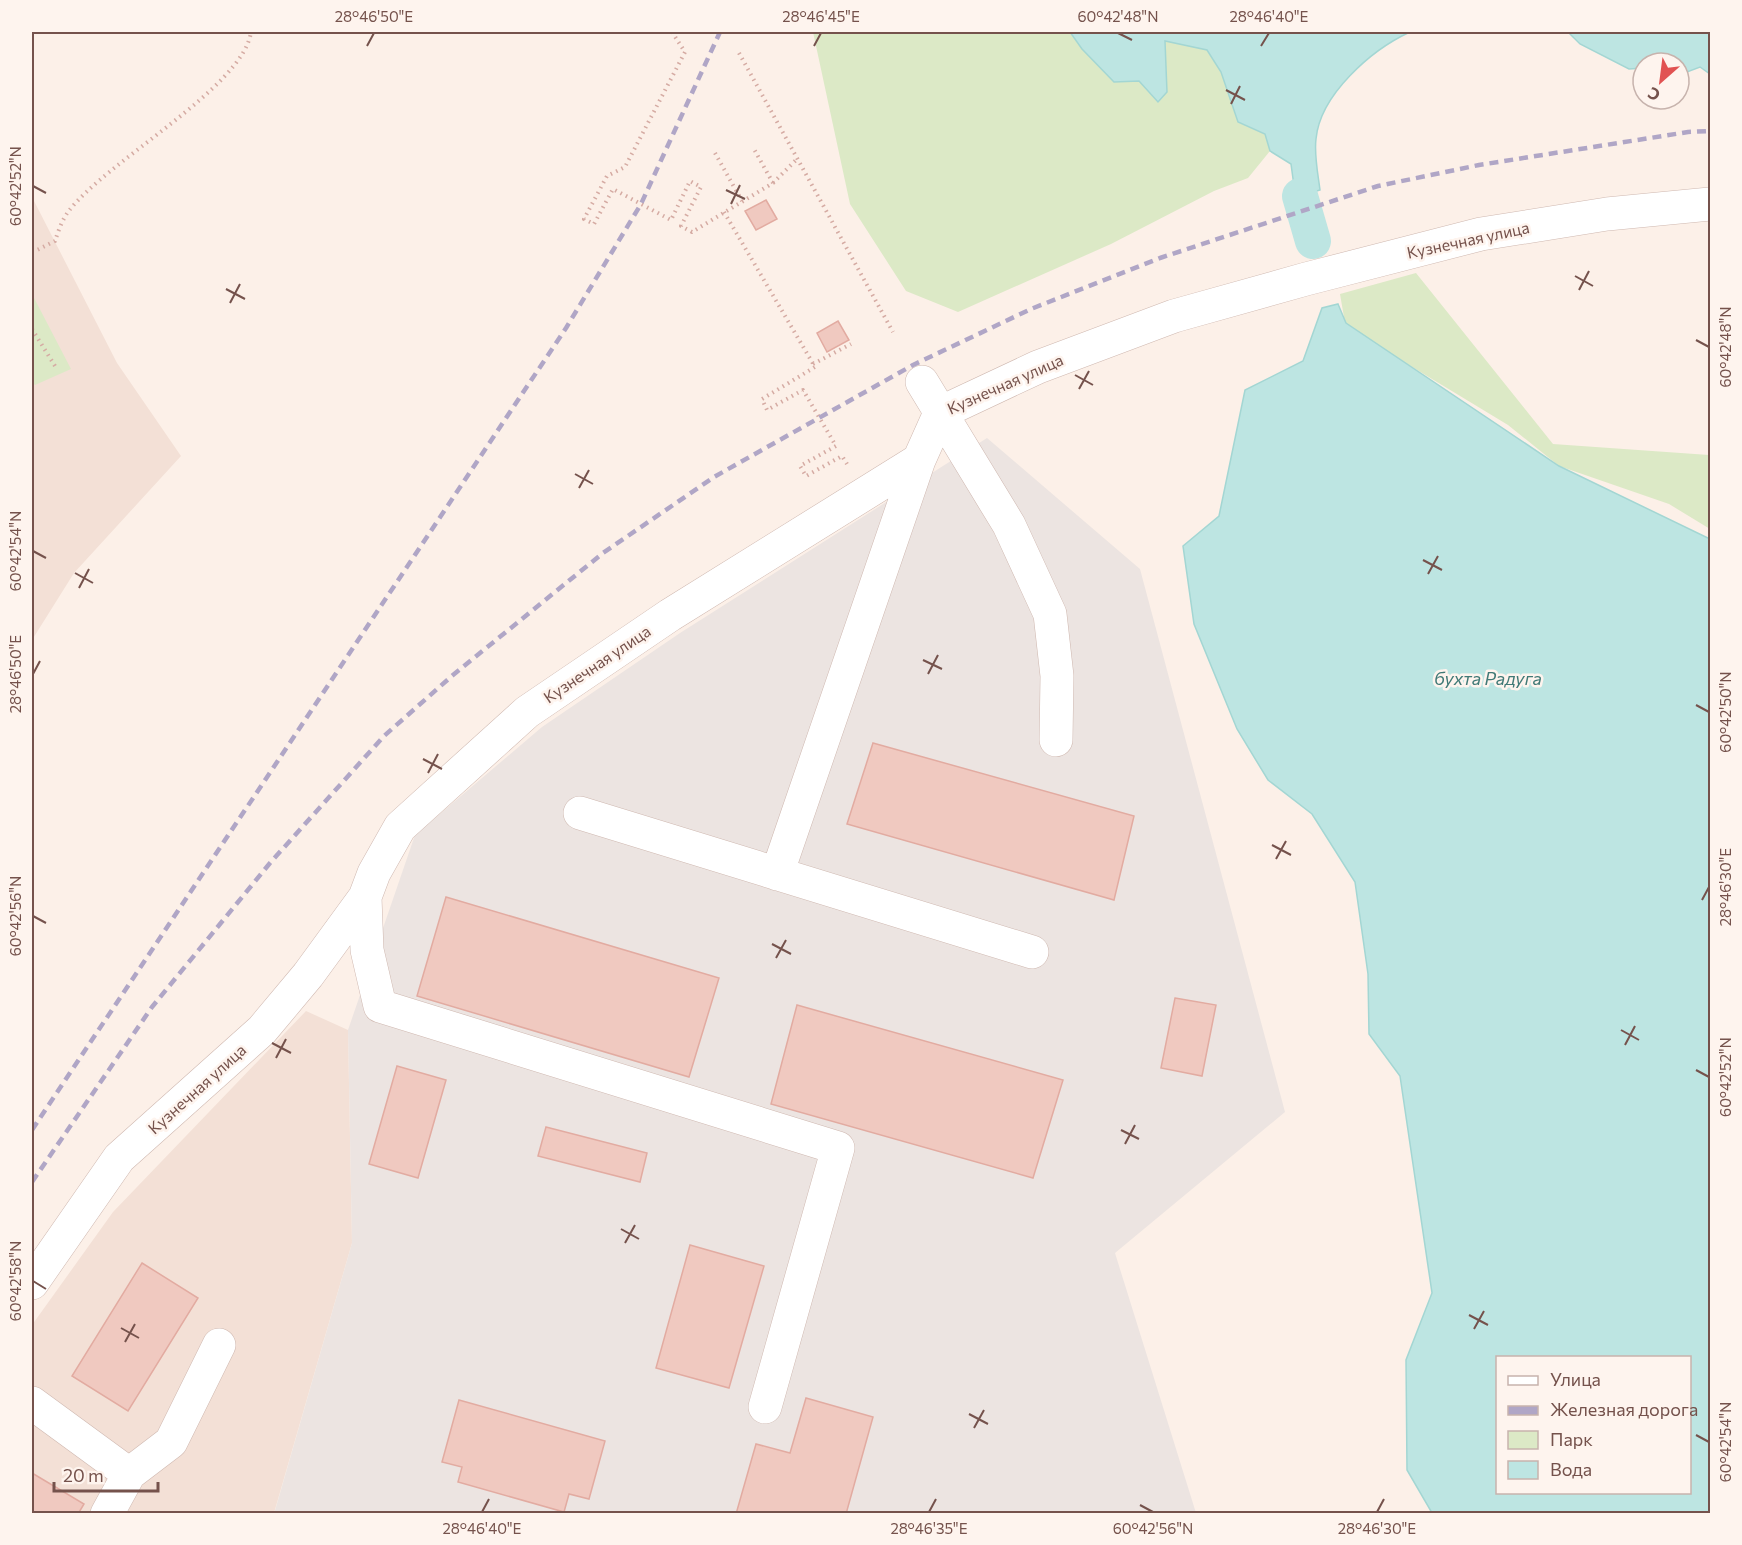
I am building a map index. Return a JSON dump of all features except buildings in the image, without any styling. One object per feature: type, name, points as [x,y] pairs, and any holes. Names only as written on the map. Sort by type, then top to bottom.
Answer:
[{"type":"street","name":"Кузнечная улица","points":[[32,1283],[119,1158],[262,1030],[308,975],[365,897],[374,873],[400,827],[527,712],[670,615],[919,460],[940,413],[1038,367],[1174,316],[1294,282],[1481,234],[1607,214],[1710,204]]},
{"type":"street","points":[[922,382],[1010,525],[1050,614],[1057,676],[1056,740]]},
{"type":"street","points":[[777,874],[919,460]]},
{"type":"street","points":[[580,813],[1032,952]]},
{"type":"street","name":"Кузнечная улица","points":[[365,897],[368,950],[380,1006],[838,1148],[765,1407]]},
{"type":"street","points":[[107,1514],[129,1474],[171,1442],[219,1345]]},
{"type":"street","points":[[32,1402],[129,1474]]},
{"type":"path","points":[[32,249],[37,250],[54,241],[66,213],[90,188],[228,75],[250,40],[251,32]]},
{"type":"path","points":[[672,32],[685,52],[625,167],[607,176],[584,219],[594,224],[613,189],[671,220],[690,181],[701,187],[681,226],[692,232],[773,183],[796,159]]},
{"type":"path","points":[[740,53],[796,159],[893,332]]},
{"type":"path","points":[[754,149],[773,183]]},
{"type":"path","points":[[715,153],[742,201]]},
{"type":"path","points":[[724,212],[815,369],[762,399],[767,410],[803,390],[836,446],[800,466],[806,476],[842,456],[865,494]]},
{"type":"path","points":[[32,329],[55,366]]},
{"type":"path","points":[[813,364],[851,344]]},
{"type":"shaded area","points":[[32,197],[117,363],[181,456],[74,573],[32,640]]},
{"type":"shaded area","points":[[987,438],[1140,569],[1285,1112],[1115,1253],[1196,1513],[274,1514],[352,1243],[348,1030],[415,835],[542,727],[680,633]]},
{"type":"shaded area","points":[[306,1011],[348,1030],[352,1243],[274,1513],[32,1514],[32,1325],[113,1212]]},
{"type":"green space","points":[[813,32],[1070,32],[1079,43],[1101,61],[1167,92],[1165,40],[1207,50],[1221,72],[1238,122],[1265,134],[1270,151],[1248,178],[1214,191],[1111,244],[958,312],[906,291],[850,204]]},
{"type":"green space","points":[[1416,273],[1553,444],[1709,455],[1710,529],[1669,504],[1559,466],[1508,425],[1399,359],[1345,323],[1340,294]]},
{"type":"green space","points":[[32,294],[71,369],[35,385],[32,382]]},
{"type":"water","points":[[1070,32],[1410,32],[1379,50],[1364,62],[1337,91],[1327,106],[1316,139],[1320,190],[1300,196],[1294,186],[1291,164],[1270,151],[1265,134],[1238,122],[1221,72],[1207,50],[1165,41],[1167,92],[1158,102],[1139,81],[1114,82],[1082,49]]},
{"type":"water","points":[[1568,32],[1710,32],[1710,74],[1700,67],[1691,70],[1691,51],[1631,51],[1631,69],[1629,69],[1580,44]]},
{"type":"water","name":"бухта Радуга","points":[[1338,304],[1346,323],[1559,466],[1710,539],[1710,1513],[1432,1513],[1407,1470],[1406,1360],[1432,1293],[1400,1076],[1369,1034],[1368,974],[1355,882],[1312,814],[1268,780],[1237,729],[1194,624],[1183,546],[1219,516],[1245,390],[1303,361],[1322,308]]},
{"type":"waterway","points":[[1300,196],[1313,241]]},
{"type":"railway","points":[[32,1130],[566,328],[641,204],[720,32]]},
{"type":"railway","points":[[32,1182],[152,1007],[270,863],[384,736],[453,675],[603,553],[714,477],[913,365],[1031,309],[1160,258],[1378,186],[1479,165],[1688,132],[1710,131]]}]
